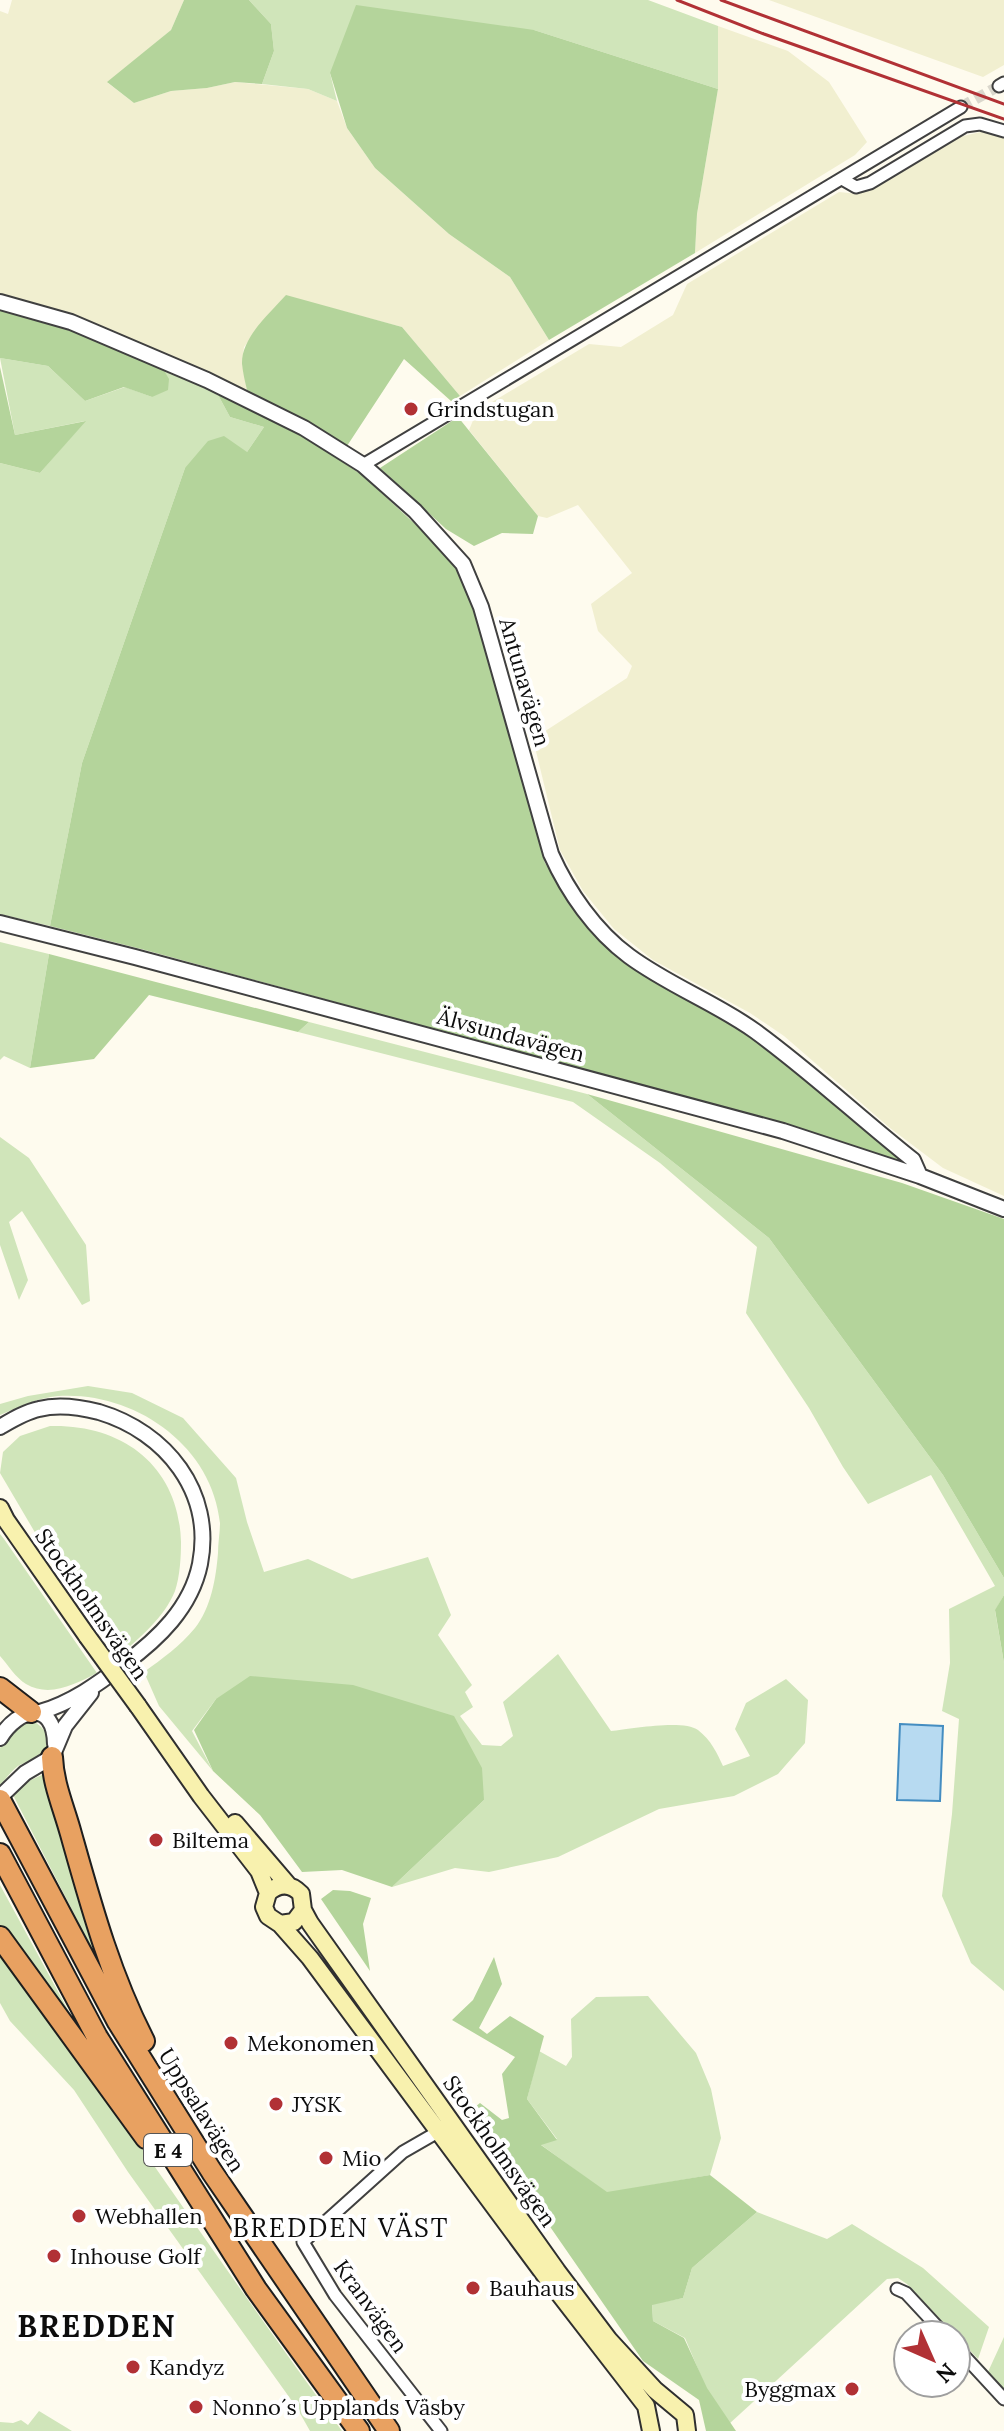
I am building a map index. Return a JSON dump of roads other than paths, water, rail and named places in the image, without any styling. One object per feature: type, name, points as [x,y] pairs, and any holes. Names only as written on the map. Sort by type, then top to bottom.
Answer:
[{"type":"highway","points":[[0,1688],[36,1712]]},
{"type":"highway","points":[[54,1753],[56,1789],[95,1922],[131,2017],[149,2052],[310,2315]]},
{"type":"highway","name":"Uppsalavägen","points":[[0,1799],[118,2022],[212,2172],[389,2431]]},
{"type":"highway","name":"E 4","points":[[0,1854],[97,2037],[256,2289],[359,2431]]},
{"type":"highway","points":[[0,1937],[256,2289]]},
{"type":"main road","name":"Stockholmsvägen","points":[[2,1514],[201,1796],[259,1871],[268,1893],[264,1902],[271,1920],[280,1924],[310,1958],[447,2126],[609,2340],[655,2390],[685,2415],[687,2431]]},
{"type":"main road","name":"Stockholmsvägen","points":[[141,1709],[288,1885],[301,1894],[303,1910],[310,1923],[547,2278],[646,2406],[649,2427]]},
{"type":"main road","points":[[268,1893],[277,1886],[288,1885]]},
{"type":"main road","points":[[280,1924],[294,1922],[303,1910]]},
{"type":"main road","name":"Stockholmsvägen","points":[[649,2427],[660,2408],[674,2407]]},
{"type":"street","points":[[363,465],[961,107]]},
{"type":"street","points":[[842,179],[856,187],[870,183],[965,126],[980,124],[1004,131]]},
{"type":"street","name":"Antunavägen","points":[[0,302],[71,322],[207,380],[304,428],[363,465],[415,511],[463,564],[481,607],[551,854],[580,906],[628,956],[745,1023],[781,1050],[913,1160],[920,1176]]},
{"type":"street","name":"Älvsundavägen","points":[[0,923],[783,1131],[920,1176],[1004,1209]]},
{"type":"street","points":[[0,1435],[6,1424],[38,1409],[67,1406],[115,1417],[141,1429],[165,1448],[184,1473],[197,1502],[201,1532],[200,1565],[187,1598],[168,1627],[102,1681],[79,1705],[65,1726],[54,1753],[25,1773],[0,1799]]},
{"type":"street","points":[[0,1738],[17,1718],[75,1697],[102,1681]]},
{"type":"street","points":[[36,1712],[48,1719],[55,1731],[54,1753]]},
{"type":"street","name":"Kranvägen","points":[[441,2431],[335,2295],[303,2242],[403,2152],[447,2126]]},
{"type":"street","points":[[897,2289],[906,2293],[930,2319]]},
{"type":"street","points":[[972,2364],[1004,2399]]},
{"type":"water","points":[[900,1724],[943,1726],[940,1801],[897,1800]]},
{"type":"tunnel","points":[[961,107],[999,86]]},
{"type":"railway","points":[[677,0],[1004,119]]},
{"type":"railway","points":[[721,0],[1004,104]]},
{"type":"place","name":"Grindstugan","points":[[411,409]]},
{"type":"place","name":"Biltema","points":[[156,1840]]},
{"type":"place","name":"Mekonomen","points":[[231,2043]]},
{"type":"place","name":"JYSK","points":[[276,2104]]},
{"type":"place","name":"Mio","points":[[326,2158]]},
{"type":"place","name":"Webhallen","points":[[79,2216]]},
{"type":"place","name":"Inhouse Golf","points":[[54,2256]]},
{"type":"place","name":"Bauhaus","points":[[473,2288]]},
{"type":"place","name":"Kandyz","points":[[133,2367]]},
{"type":"place","name":"Byggmax","points":[[852,2389]]},
{"type":"place","name":"Nonno´s Upplands Väsby","points":[[196,2407]]},
{"type":"district","name":"BREDDEN VÄST","points":[[341,2227]]},
{"type":"district","name":"BREDDEN","points":[[97,2326]]}]
